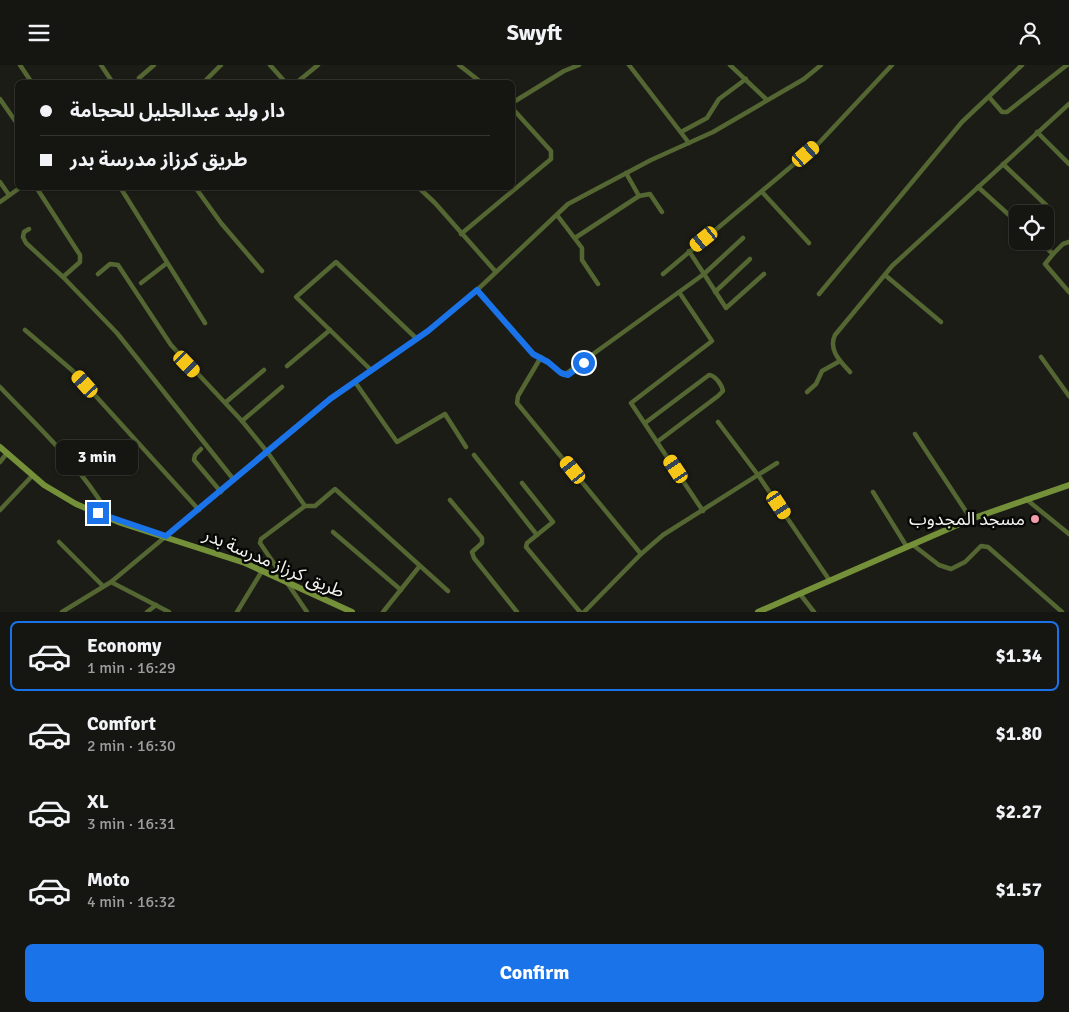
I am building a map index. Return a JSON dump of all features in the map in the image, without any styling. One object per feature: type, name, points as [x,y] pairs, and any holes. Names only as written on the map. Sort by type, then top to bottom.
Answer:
[{"type":"street","points":[[20,65],[30,80]]},
{"type":"street","points":[[101,65],[111,80]]},
{"type":"street","points":[[139,78],[154,65]]},
{"type":"street","points":[[210,65],[216,70]]},
{"type":"street","points":[[206,80],[221,65]]},
{"type":"street","points":[[270,65],[283,80]]},
{"type":"street","points":[[300,80],[318,65]]},
{"type":"street","points":[[459,65],[478,80]]},
{"type":"street","points":[[515,101],[564,71],[579,65]]},
{"type":"street","points":[[629,65],[689,143]]},
{"type":"street","points":[[730,65],[766,99]]},
{"type":"street","points":[[62,612],[111,582],[199,511],[330,399],[417,339],[477,290],[568,204],[626,173],[713,133],[766,99],[804,79],[821,65]]},
{"type":"street","points":[[663,274],[818,144],[892,65]]},
{"type":"street","points":[[820,293],[962,122],[1022,65]]},
{"type":"street","points":[[989,97],[1002,112],[1007,112],[1068,65]]},
{"type":"street","points":[[681,132],[707,119],[719,99],[746,79]]},
{"type":"street","points":[[0,99],[15,121]]},
{"type":"street","points":[[850,372],[832,348],[835,335],[892,266],[1069,103]]},
{"type":"street","points":[[515,110],[550,151],[550,159],[515,188]]},
{"type":"street","points":[[1037,133],[1069,165]]},
{"type":"street","points":[[1003,164],[1046,205]]},
{"type":"street","points":[[626,173],[639,196]]},
{"type":"street","points":[[0,182],[9,195]]},
{"type":"street","points":[[978,187],[1009,215]]},
{"type":"street","points":[[0,202],[16,190]]},
{"type":"street","points":[[38,190],[80,255],[80,262],[63,277]]},
{"type":"street","points":[[122,190],[205,323]]},
{"type":"street","points":[[197,190],[221,223],[262,271]]},
{"type":"street","points":[[421,190],[496,272]]},
{"type":"street","points":[[461,233],[513,190]]},
{"type":"street","points":[[762,192],[809,243]]},
{"type":"street","points":[[575,238],[639,196],[650,194],[662,212]]},
{"type":"street","points":[[557,215],[582,249],[583,262],[598,284]]},
{"type":"street","points":[[29,229],[24,232],[23,237],[26,243],[63,277],[117,333],[234,480]]},
{"type":"street","points":[[477,290],[533,354],[541,357],[561,373],[568,375],[704,274],[743,238]]},
{"type":"street","points":[[1069,242],[1064,244],[1045,264],[1069,292]]},
{"type":"street","points":[[1048,250],[1053,255]]},
{"type":"street","points":[[690,251],[714,292],[728,307],[764,274]]},
{"type":"street","points":[[714,292],[750,259]]},
{"type":"street","points":[[371,370],[296,297],[337,262],[417,339]]},
{"type":"street","points":[[141,283],[167,263]]},
{"type":"street","points":[[98,274],[110,264],[118,265],[171,345],[242,421],[268,453],[305,506]]},
{"type":"street","points":[[884,275],[941,322]]},
{"type":"street","points":[[679,292],[712,341],[632,401],[632,404],[703,511]]},
{"type":"street","points":[[25,330],[73,371],[199,511]]},
{"type":"street","points":[[287,366],[330,330]]},
{"type":"street","points":[[541,357],[518,396],[517,403],[641,554]]},
{"type":"street","points":[[1041,357],[1069,396]]},
{"type":"street","points":[[807,392],[816,384],[822,371],[840,361]]},
{"type":"street","points":[[226,402],[264,370]]},
{"type":"street","points":[[645,423],[709,375],[713,376],[722,387],[723,391],[718,396],[657,442]]},
{"type":"street","points":[[355,382],[397,442],[445,414],[466,447]]},
{"type":"street","points":[[0,387],[54,441],[85,478],[110,519]]},
{"type":"street","points":[[242,421],[282,387]]},
{"type":"street","points":[[718,422],[758,475],[830,581]]},
{"type":"street","points":[[915,434],[971,519]]},
{"type":"street","name":"طريق كرزاز مدرسة بدر","points":[[0,447],[60,496],[110,519],[166,536],[262,571],[352,612]]},
{"type":"street","points":[[201,449],[195,455],[194,460],[221,492]]},
{"type":"street","points":[[0,462],[7,453]]},
{"type":"street","points":[[474,455],[537,535]]},
{"type":"street","points":[[584,612],[641,554],[663,535],[777,463]]},
{"type":"street","points":[[0,510],[32,475]]},
{"type":"street","points":[[522,483],[553,522],[527,543],[526,547],[580,612]]},
{"type":"street","points":[[758,612],[971,519],[1069,485]]},
{"type":"street","points":[[306,612],[260,543],[261,539],[305,506],[315,506],[335,489],[448,591]]},
{"type":"street","points":[[873,492],[910,546],[939,565],[951,569],[965,562],[981,546],[988,547],[1062,612]]},
{"type":"street","points":[[1026,499],[1069,534]]},
{"type":"street","points":[[450,500],[482,538],[482,543],[472,552],[474,558],[517,612]]},
{"type":"street","points":[[333,532],[401,590]]},
{"type":"street","points":[[59,542],[103,587]]},
{"type":"street","points":[[383,612],[420,567]]},
{"type":"street","points":[[237,612],[262,571]]},
{"type":"street","points":[[111,582],[170,612]]},
{"type":"street","points":[[800,594],[814,612]]},
{"type":"street","points":[[147,612],[156,605]]},
{"type":"place","name":"مسجد المجدوب","points":[[1035,519]]},
{"type":"route","points":[[98,513],[121,523],[166,536],[199,511],[330,399],[428,331],[477,290],[533,354],[541,357],[564,375],[568,375],[584,363]]}]
